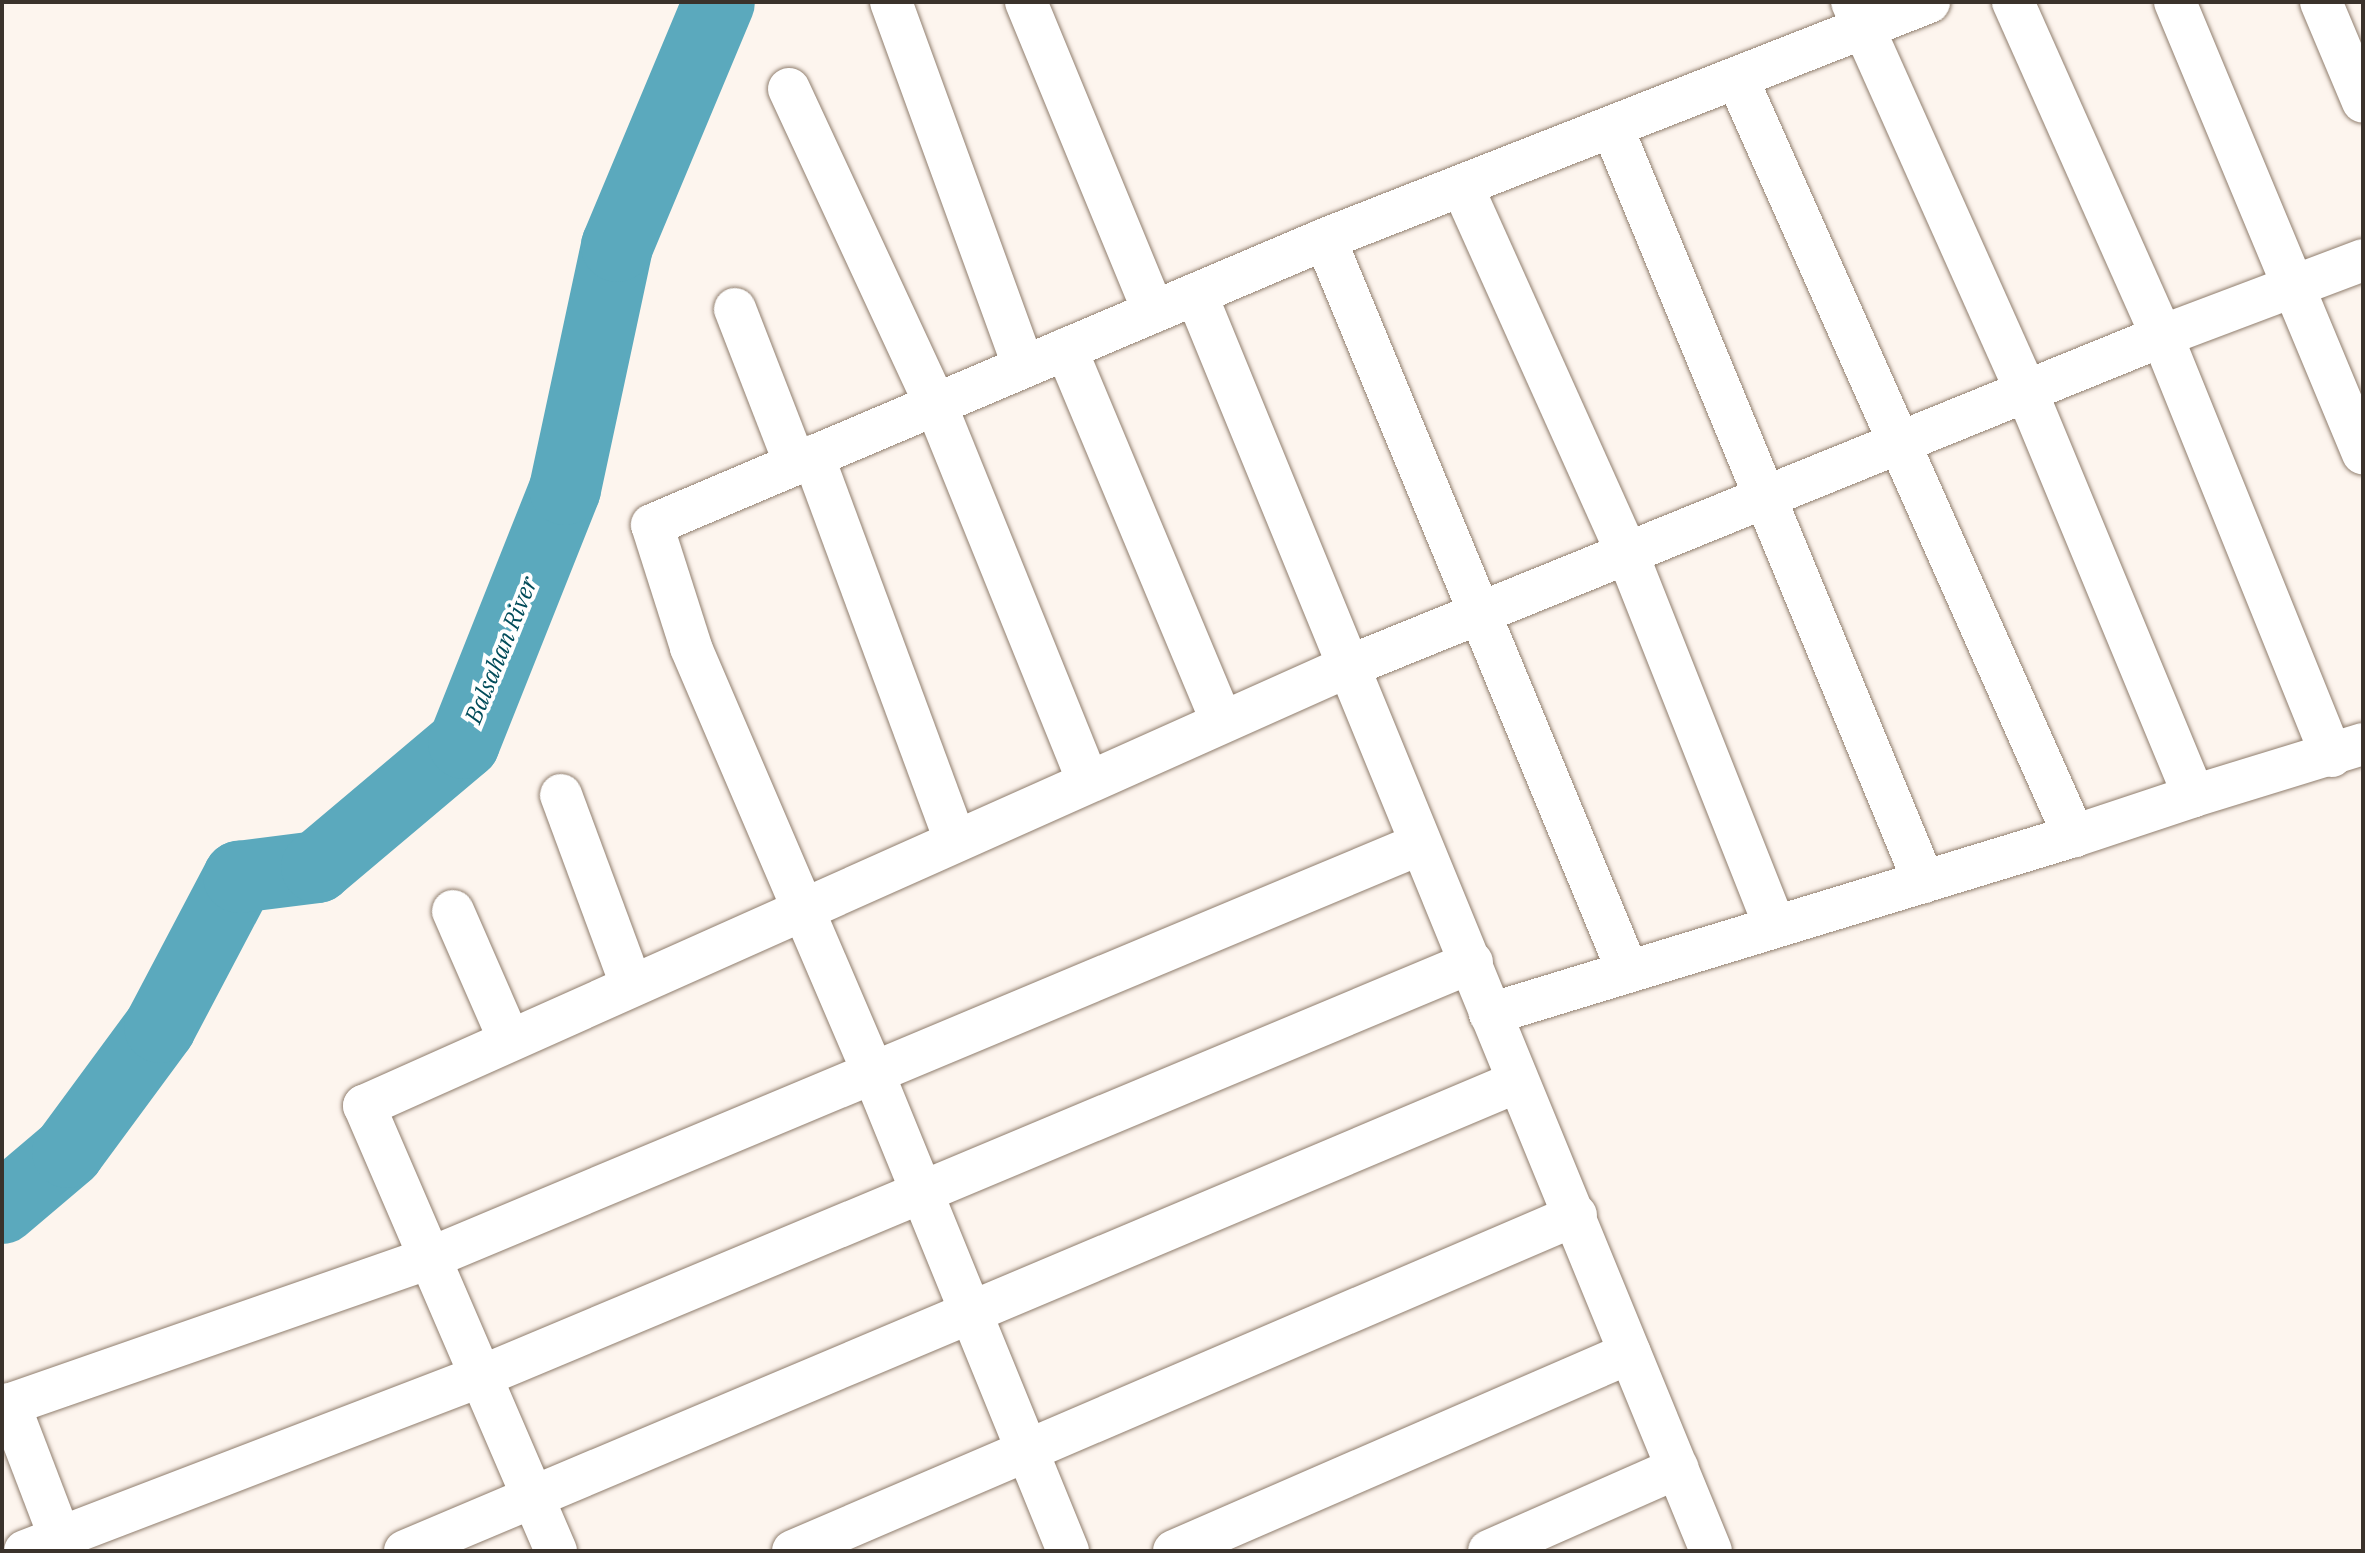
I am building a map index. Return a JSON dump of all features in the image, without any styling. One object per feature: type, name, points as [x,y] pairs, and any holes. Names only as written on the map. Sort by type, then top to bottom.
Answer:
[{"type":"street","points":[[891,2],[1024,367]]},
{"type":"street","points":[[1026,2],[1154,312]]},
{"type":"street","points":[[1068,1551],[872,1070],[691,647],[652,525],[1325,239],[1737,78],[1857,15],[1929,2]]},
{"type":"street","points":[[1490,1014],[2348,750],[2013,2]]},
{"type":"street","points":[[2175,2],[2363,453]]},
{"type":"street","points":[[2321,2],[2363,102]]},
{"type":"street","points":[[1857,15],[2026,391],[2194,796]]},
{"type":"street","points":[[1737,78],[2074,836]]},
{"type":"street","points":[[789,89],[936,405],[1088,781]]},
{"type":"street","points":[[1612,127],[1924,882]]},
{"type":"street","points":[[1462,186],[1627,553],[1775,927]]},
{"type":"street","points":[[1325,239],[1483,611],[1628,972]]},
{"type":"street","points":[[556,1551],[364,1106],[800,907],[1347,667],[2162,336],[2363,260]]},
{"type":"street","points":[[1196,294],[1420,844],[1472,962],[1517,1082],[1576,1215],[1711,1551]]},
{"type":"street","points":[[735,309],[804,460],[955,839]]},
{"type":"street","points":[[1066,349],[1222,722]]},
{"type":"street","points":[[561,795],[631,984]]},
{"type":"street","points":[[1420,844],[872,1070],[430,1258],[6,1406],[49,1546],[482,1376],[1472,962]]},
{"type":"street","points":[[453,911],[509,1039]]},
{"type":"street","points":[[405,1551],[1517,1082]]},
{"type":"street","points":[[793,1551],[1026,1454],[1576,1215]]},
{"type":"street","points":[[1174,1551],[1630,1353]]},
{"type":"street","points":[[1489,1551],[1677,1468]]},
{"type":"waterway","name":"Balsahan River","points":[[2,1208],[68,1152],[160,1027],[239,877],[317,867],[464,743],[565,489],[617,246],[719,2]]}]
